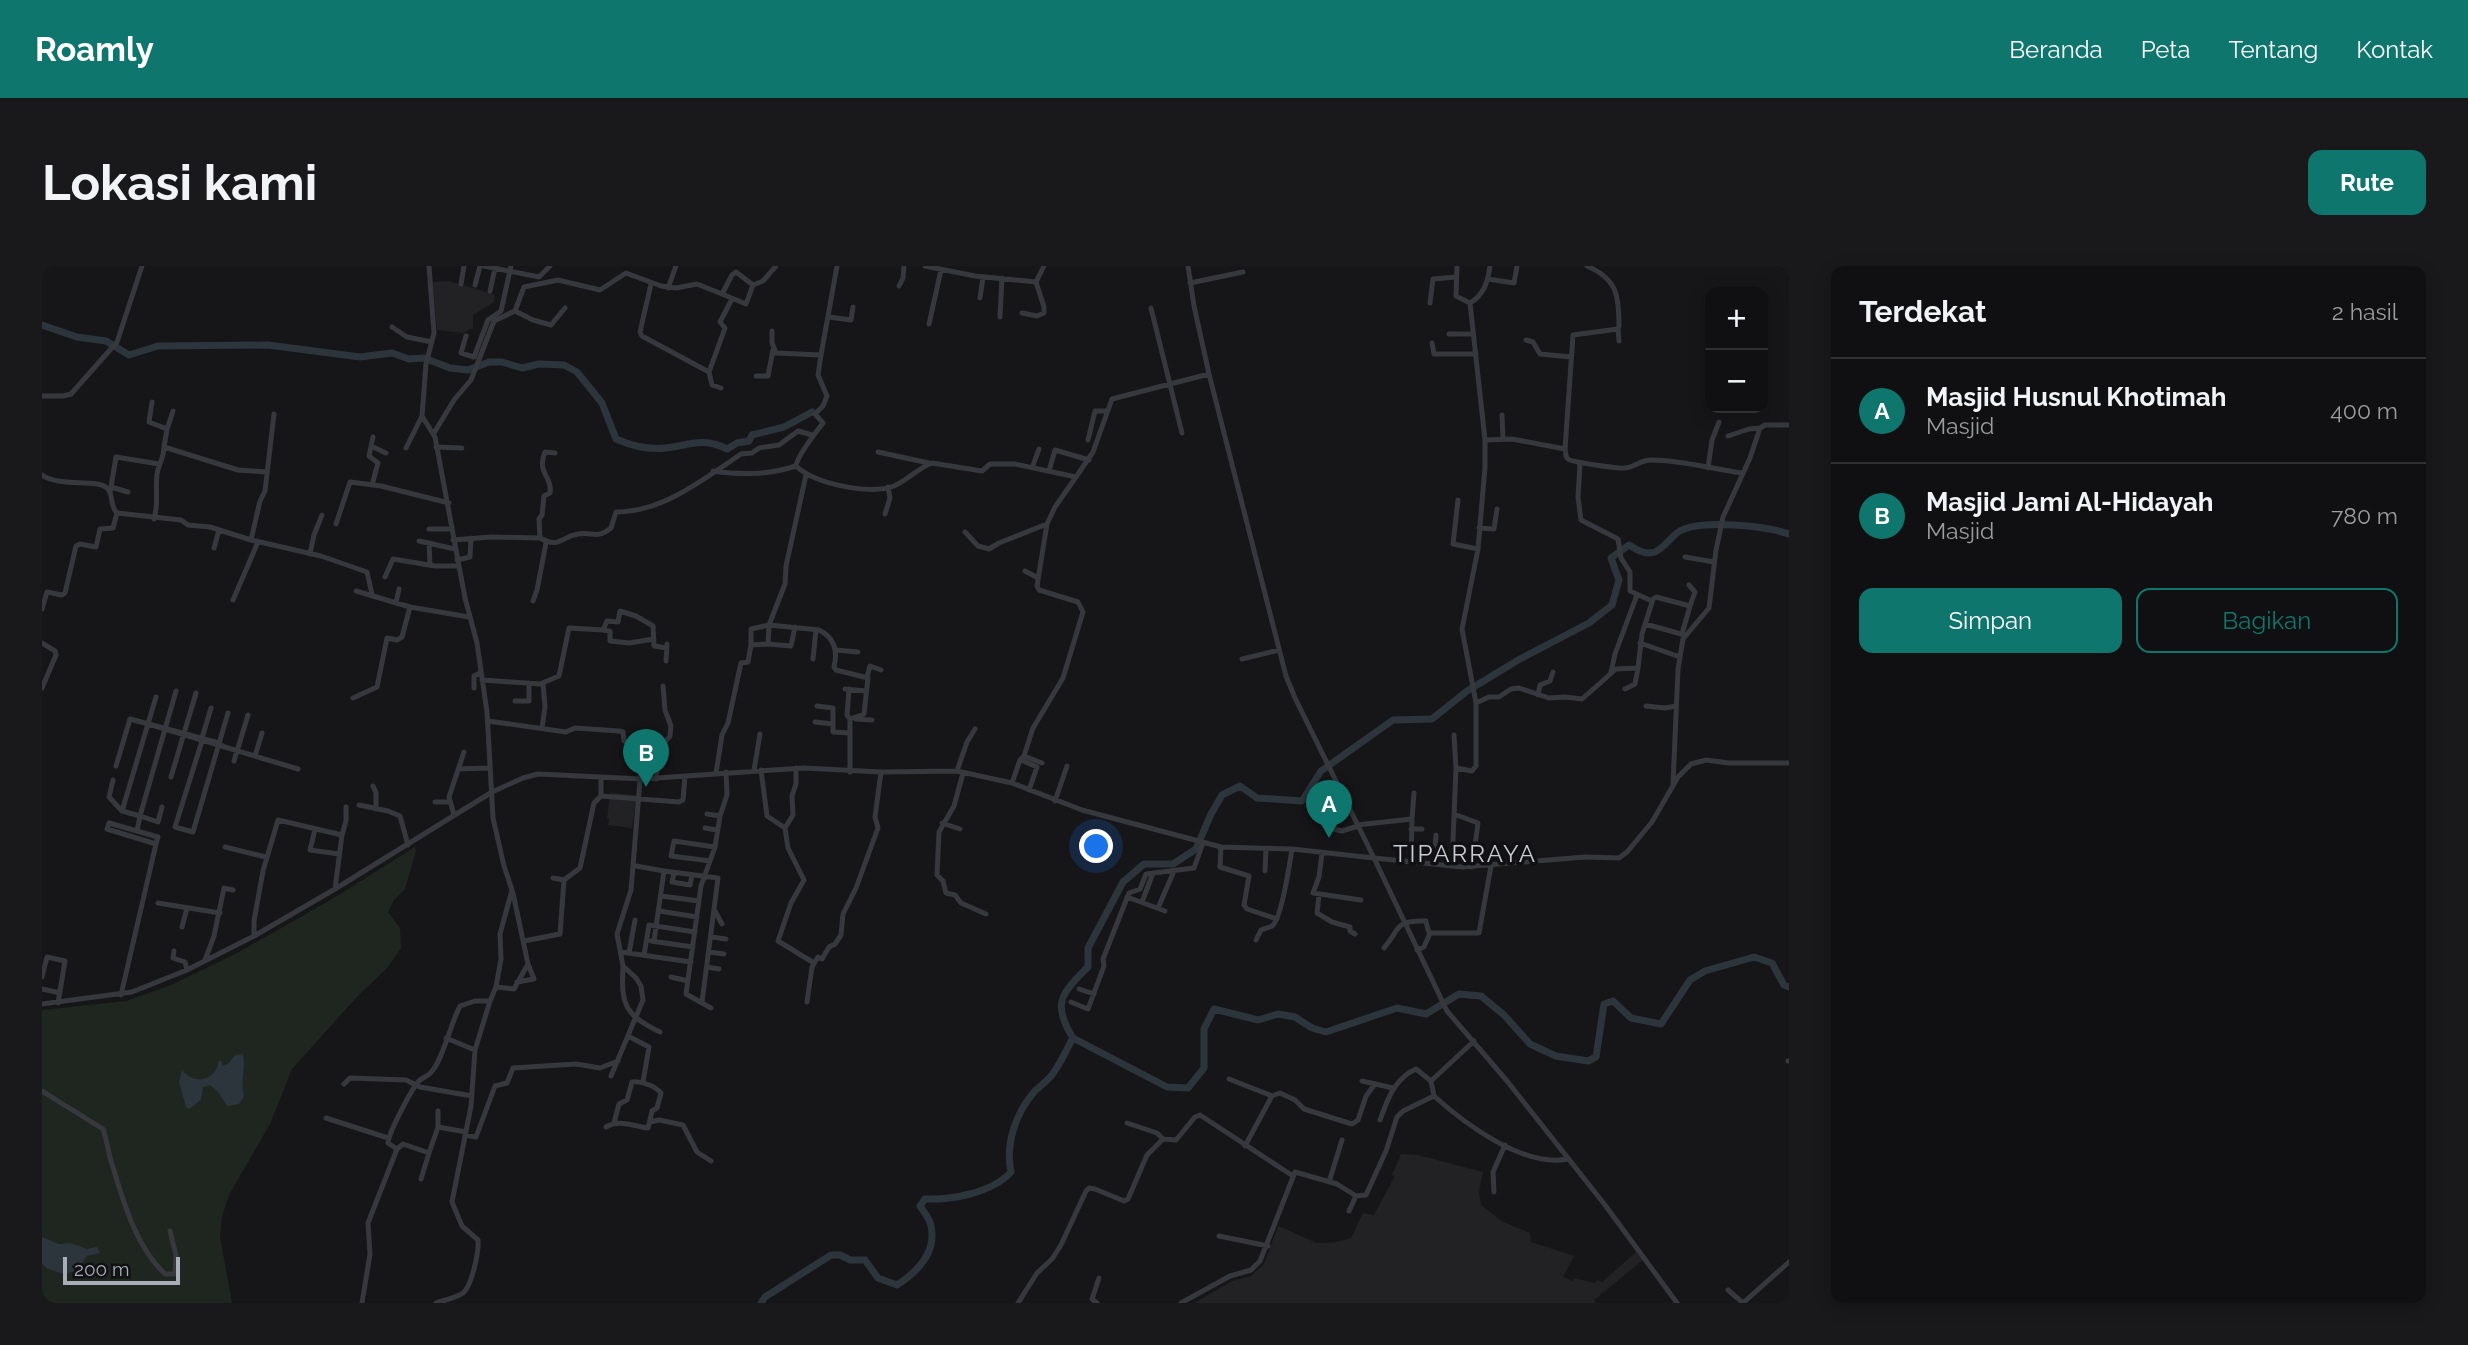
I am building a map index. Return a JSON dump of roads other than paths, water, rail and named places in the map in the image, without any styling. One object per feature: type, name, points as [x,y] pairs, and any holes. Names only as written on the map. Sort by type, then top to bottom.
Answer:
[{"type":"street","points":[[42,396],[71,394],[115,345],[142,266]]},
{"type":"street","points":[[406,448],[422,416],[427,361],[432,342],[434,323],[429,266]]},
{"type":"street","points":[[461,284],[464,266]]},
{"type":"street","points":[[475,285],[482,266],[511,269],[539,277],[550,266]]},
{"type":"street","points":[[668,288],[676,266]]},
{"type":"street","points":[[434,433],[454,400],[471,380],[494,321],[515,311],[524,287],[547,282],[566,282],[600,290],[626,273],[668,288],[697,284],[746,304],[753,285],[763,281],[776,266]]},
{"type":"street","points":[[796,467],[797,460],[822,423],[816,414],[827,395],[818,375],[837,266]]},
{"type":"street","points":[[899,286],[904,266]]},
{"type":"street","points":[[925,266],[983,277],[1036,282]]},
{"type":"street","points":[[1022,313],[1037,316],[1044,313],[1036,282],[1044,266]]},
{"type":"street","points":[[1188,266],[1209,374],[1292,692],[1447,1011],[1568,1159],[1677,1303]]},
{"type":"street","points":[[1457,266],[1456,296],[1470,303]]},
{"type":"street","points":[[1470,303],[1482,293],[1490,266]]},
{"type":"street","points":[[1488,279],[1514,283],[1517,266]]},
{"type":"street","points":[[1587,266],[1608,279],[1615,288],[1619,303],[1619,341]]},
{"type":"street","points":[[490,291],[495,268]]},
{"type":"street","points":[[466,335],[461,353],[474,357],[488,320],[502,309],[511,269]]},
{"type":"street","points":[[929,324],[942,270]]},
{"type":"street","points":[[722,294],[736,272],[753,285]]},
{"type":"street","points":[[1190,283],[1243,272]]},
{"type":"street","points":[[980,298],[983,277]]},
{"type":"street","points":[[1430,303],[1433,279],[1456,277]]},
{"type":"street","points":[[1000,317],[1002,278]]},
{"type":"street","points":[[651,284],[640,332],[642,336],[709,372]]},
{"type":"street","points":[[721,388],[712,385],[709,372],[725,330],[720,322],[732,299]]},
{"type":"street","points":[[1456,768],[1472,771],[1476,766],[1476,703],[1462,629],[1478,549],[1485,474],[1485,440],[1470,303]]},
{"type":"street","points":[[829,317],[851,320],[853,307]]},
{"type":"street","points":[[515,311],[551,326],[565,308]]},
{"type":"street","points":[[1151,308],[1182,433]]},
{"type":"street","points":[[392,327],[407,337],[432,342]]},
{"type":"street","points":[[1618,329],[1573,335],[1565,449],[1567,458],[1580,464],[1591,463],[1616,470],[1630,468],[1648,460],[1742,473]]},
{"type":"street","points":[[756,376],[768,376],[773,350],[772,331]]},
{"type":"street","points":[[1449,334],[1473,334]]},
{"type":"street","points":[[1526,340],[1533,342],[1540,354],[1570,357]]},
{"type":"street","points":[[1432,343],[1434,354],[1476,354]]},
{"type":"street","points":[[773,350],[780,355],[821,355]]},
{"type":"street","points":[[1012,783],[1032,728],[1063,678],[1083,612],[1080,605],[1073,600],[1039,590],[1037,586],[1047,524],[1055,507],[1089,460],[1114,397],[1209,374]]},
{"type":"street","points":[[152,402],[149,422],[167,429]]},
{"type":"street","points":[[154,519],[158,505],[156,495],[159,464],[163,459],[167,429],[173,411]]},
{"type":"street","points":[[1088,440],[1095,411],[1107,411]]},
{"type":"street","points":[[233,600],[254,541],[260,501],[264,493],[274,414]]},
{"type":"street","points":[[1502,415],[1503,439]]},
{"type":"street","points":[[422,416],[434,433],[449,503],[453,540],[477,643],[488,721],[493,818],[528,964],[534,979],[517,982]]},
{"type":"street","points":[[1708,468],[1712,440],[1719,422]]},
{"type":"street","points":[[1728,436],[1765,425],[1789,426]]},
{"type":"street","points":[[1683,635],[1703,618],[1709,608],[1723,517],[1760,428]]},
{"type":"street","points":[[453,540],[540,538],[546,543],[560,542],[577,534],[595,536],[611,528],[616,512],[636,511],[677,495],[741,454],[786,442],[799,431],[813,435]]},
{"type":"street","points":[[372,485],[378,463],[369,456],[373,437]]},
{"type":"street","points":[[1485,440],[1503,439],[1565,449]]},
{"type":"street","points":[[371,446],[386,453]]},
{"type":"street","points":[[164,447],[238,470],[267,472]]},
{"type":"street","points":[[436,447],[462,448]]},
{"type":"street","points":[[1032,468],[1039,449]]},
{"type":"street","points":[[1049,471],[1055,450],[1089,460]]},
{"type":"street","points":[[540,538],[539,519],[544,496],[549,494],[551,489],[551,483],[542,471],[542,460],[545,452],[555,453]]},
{"type":"street","points":[[878,452],[974,471],[983,471],[991,464],[1015,464],[1076,477]]},
{"type":"street","points":[[159,464],[116,457],[110,490],[111,507],[117,513],[181,520],[194,526],[205,526],[368,572],[372,594]]},
{"type":"street","points":[[796,467],[806,475],[861,489],[888,487],[932,463]]},
{"type":"street","points":[[1580,464],[1578,497],[1581,520],[1618,539],[1623,564],[1629,570],[1630,591],[1652,601]]},
{"type":"street","points":[[713,471],[771,473],[796,467]]},
{"type":"street","points":[[42,475],[61,483],[102,485],[110,490],[128,492]]},
{"type":"street","points":[[768,644],[769,625],[785,584],[786,566],[806,475]]},
{"type":"street","points":[[336,524],[349,482],[449,503]]},
{"type":"street","points":[[886,514],[890,498],[888,487]]},
{"type":"street","points":[[1458,500],[1454,544],[1478,549]]},
{"type":"street","points":[[1479,528],[1494,528],[1497,509]]},
{"type":"street","points":[[42,609],[47,592],[62,595],[65,593],[77,544],[96,547],[100,529],[113,528],[117,513]]},
{"type":"street","points":[[310,554],[322,515]]},
{"type":"street","points":[[965,532],[978,546],[989,549],[1047,524]]},
{"type":"street","points":[[429,529],[451,529]]},
{"type":"street","points":[[214,548],[219,530]]},
{"type":"street","points":[[385,577],[392,559],[430,565],[458,563],[470,557],[471,538]]},
{"type":"street","points":[[419,541],[455,549]]},
{"type":"street","points":[[429,543],[430,565]]},
{"type":"street","points":[[533,601],[546,543]]},
{"type":"street","points":[[1685,558],[1714,562]]},
{"type":"street","points":[[1025,571],[1038,578]]},
{"type":"street","points":[[1673,786],[1680,657],[1695,592],[1689,585]]},
{"type":"street","points":[[396,603],[399,590]]},
{"type":"street","points":[[356,591],[410,607],[469,617]]},
{"type":"street","points":[[1611,672],[1637,595]]},
{"type":"street","points":[[1625,689],[1635,684],[1640,643],[1652,601],[1656,597],[1690,606]]},
{"type":"street","points":[[353,698],[377,687],[387,638],[397,640],[402,637],[410,607]]},
{"type":"street","points":[[603,630],[607,621],[618,622],[621,611],[636,615],[653,626],[654,647],[667,646],[666,662]]},
{"type":"street","points":[[1644,624],[1683,635]]},
{"type":"street","points":[[716,773],[740,664],[748,662],[751,629],[769,625],[816,630],[829,636],[836,650],[836,670],[867,677]]},
{"type":"street","points":[[751,645],[791,646],[796,627]]},
{"type":"street","points":[[482,680],[543,683],[560,675],[569,628],[610,631],[610,641],[629,643],[654,639]]},
{"type":"street","points":[[813,659],[816,630]]},
{"type":"street","points":[[42,643],[55,651],[56,655],[42,688]]},
{"type":"street","points":[[1640,643],[1680,657]]},
{"type":"street","points":[[836,650],[858,652]]},
{"type":"street","points":[[1242,659],[1279,650]]},
{"type":"street","points":[[850,719],[864,714],[870,666],[881,670]]},
{"type":"street","points":[[1476,703],[1489,696],[1499,697],[1516,688],[1552,699],[1565,696],[1582,699],[1618,668],[1638,668]]},
{"type":"street","points":[[1538,695],[1540,685],[1550,681],[1553,671]]},
{"type":"street","points":[[474,688],[474,676],[480,673]]},
{"type":"street","points":[[515,701],[529,701],[529,683]]},
{"type":"street","points":[[542,728],[545,707],[543,683]]},
{"type":"street","points":[[656,779],[659,751],[670,736],[671,726],[665,710],[663,686]]},
{"type":"street","points":[[850,772],[847,689],[866,691]]},
{"type":"street","points":[[137,831],[176,691]]},
{"type":"street","points":[[171,777],[196,693]]},
{"type":"street","points":[[122,811],[156,698]]},
{"type":"street","points":[[817,706],[833,708],[833,732],[850,733]]},
{"type":"street","points":[[1646,706],[1676,706]]},
{"type":"street","points":[[211,708],[175,827],[193,832],[221,745],[228,713]]},
{"type":"street","points":[[234,761],[248,715]]},
{"type":"street","points":[[116,766],[130,719],[298,769]]},
{"type":"street","points":[[850,719],[872,720]]},
{"type":"street","points":[[488,721],[566,732],[575,728],[622,732],[624,741],[643,744],[631,890],[617,934],[623,966],[624,1001],[636,1019],[660,1032]]},
{"type":"street","points":[[815,722],[833,724]]},
{"type":"street","points":[[975,729],[967,742],[954,806],[939,832],[937,875],[943,881],[946,893],[955,895],[961,904],[986,914]]},
{"type":"street","points":[[255,756],[262,733]]},
{"type":"street","points":[[760,734],[758,770],[767,816],[785,828]]},
{"type":"street","points":[[1452,866],[1456,768],[1454,734]]},
{"type":"street","points":[[454,815],[450,802],[464,752]]},
{"type":"street","points":[[1022,758],[1042,763]]},
{"type":"street","points":[[1022,758],[1037,767],[1029,790]]},
{"type":"street","points":[[42,1004],[121,995],[149,987],[187,970],[254,936],[335,889],[492,792],[538,774],[601,779],[656,779],[796,768],[850,772],[960,772],[1012,783],[1055,801],[1221,847],[1292,849],[1472,867],[1585,857],[1619,858],[1656,817],[1686,767],[1701,760],[1789,763]]},
{"type":"street","points":[[1055,801],[1067,766]]},
{"type":"street","points":[[458,769],[489,768]]},
{"type":"street","points":[[796,768],[796,784],[792,796],[793,815],[785,828],[788,848],[804,880],[791,903],[778,941],[814,963]]},
{"type":"street","points":[[711,1007],[686,994],[703,877],[715,847],[727,795],[726,772]]},
{"type":"street","points":[[807,1002],[814,963],[818,957],[822,959],[841,935],[843,914],[856,888],[878,828],[875,817],[881,772]]},
{"type":"street","points":[[601,796],[682,802],[685,776]]},
{"type":"street","points":[[553,878],[564,880],[580,868],[594,803],[601,796],[601,779]]},
{"type":"street","points":[[113,780],[109,797],[122,811],[158,822],[162,807]]},
{"type":"street","points":[[373,786],[376,809]]},
{"type":"street","points":[[1320,807],[1342,792]]},
{"type":"street","points":[[1411,862],[1415,793]]},
{"type":"street","points":[[435,802],[450,802]]},
{"type":"street","points":[[359,805],[400,816],[408,845]]},
{"type":"street","points":[[335,889],[346,807]]},
{"type":"street","points":[[707,814],[720,816]]},
{"type":"street","points":[[1454,814],[1478,821],[1472,867]]},
{"type":"street","points":[[1333,829],[1342,831],[1358,826],[1412,819]]},
{"type":"street","points":[[254,936],[254,921],[266,857],[278,820],[342,835]]},
{"type":"street","points":[[121,995],[158,837],[109,823],[107,830],[156,844]]},
{"type":"street","points":[[942,823],[960,830]]},
{"type":"street","points":[[705,828],[717,830]]},
{"type":"street","points":[[315,829],[310,850],[339,854]]},
{"type":"street","points":[[1411,829],[1422,829]]},
{"type":"street","points":[[1434,864],[1436,835]]},
{"type":"street","points":[[710,861],[671,856],[674,841],[715,847]]},
{"type":"street","points":[[1071,1002],[1088,1009],[1104,966],[1103,959],[1129,893],[1140,889],[1146,874],[1194,868],[1202,843]]},
{"type":"street","points":[[225,847],[266,857]]},
{"type":"street","points":[[1221,847],[1220,867],[1250,876],[1244,905],[1247,909],[1277,919]]},
{"type":"street","points":[[1265,871],[1266,849]]},
{"type":"street","points":[[1256,940],[1261,930],[1272,926],[1277,919],[1279,906],[1283,901],[1284,886],[1288,881],[1292,849]]},
{"type":"street","points":[[1322,853],[1319,877],[1313,892],[1361,900]]},
{"type":"street","points":[[636,866],[719,878],[702,1002]]},
{"type":"street","points":[[1430,933],[1480,931],[1482,905],[1491,866]]},
{"type":"street","points":[[654,941],[664,871]]},
{"type":"street","points":[[1127,897],[1162,909],[1174,871]]},
{"type":"street","points":[[674,873],[672,882],[690,885],[692,875]]},
{"type":"street","points":[[1142,902],[1153,873]]},
{"type":"street","points":[[524,941],[560,934],[564,880]]},
{"type":"street","points":[[205,960],[220,913],[224,888],[233,890]]},
{"type":"street","points":[[436,1303],[461,1295],[466,1290],[477,1258],[478,1240],[464,1228],[452,1206],[471,1110],[475,1049],[489,1001],[496,987],[501,959],[500,934],[512,890]]},
{"type":"street","points":[[1319,895],[1317,913],[1332,922],[1350,927],[1350,932],[1355,934]]},
{"type":"street","points":[[661,896],[699,901]]},
{"type":"street","points":[[158,903],[220,913]]},
{"type":"street","points":[[182,927],[187,908]]},
{"type":"street","points":[[659,911],[697,916]]},
{"type":"street","points":[[713,922],[724,924],[715,911]]},
{"type":"street","points":[[629,953],[635,920]]},
{"type":"street","points":[[1384,948],[1394,931],[1404,923],[1426,921],[1430,933]]},
{"type":"street","points":[[644,955],[649,925],[695,932]]},
{"type":"street","points":[[1417,950],[1424,947],[1430,933]]},
{"type":"street","points":[[711,937],[726,939]]},
{"type":"street","points":[[646,940],[693,947]]},
{"type":"street","points":[[174,951],[173,958],[185,962],[187,970]]},
{"type":"street","points":[[621,952],[691,962]]},
{"type":"street","points":[[709,952],[724,954]]},
{"type":"street","points":[[42,977],[46,958],[64,960],[58,1003]]},
{"type":"street","points":[[496,987],[512,990],[528,964]]},
{"type":"street","points":[[611,1076],[643,1000],[641,986],[623,966]]},
{"type":"street","points":[[707,967],[719,969]]},
{"type":"street","points":[[671,977],[688,981]]},
{"type":"street","points":[[42,989],[60,993]]},
{"type":"street","points":[[1079,989],[1094,994]]},
{"type":"street","points":[[397,1149],[388,1144],[388,1138],[416,1085],[435,1069],[460,1006],[475,1000],[489,1001]]},
{"type":"street","points":[[628,1036],[649,1047],[643,1082]]},
{"type":"street","points":[[446,1038],[475,1049]]},
{"type":"street","points":[[1431,1081],[1474,1041]]},
{"type":"street","points":[[438,1127],[476,1137],[495,1086],[507,1083],[513,1068],[576,1064],[600,1068],[618,1061]]},
{"type":"street","points":[[1380,1120],[1393,1088],[1416,1069],[1431,1081],[1434,1096],[1451,1113],[1505,1145],[1549,1161],[1568,1159]]},
{"type":"street","points":[[344,1084],[352,1078],[406,1080],[416,1085],[472,1096]]},
{"type":"street","points":[[1229,1079],[1272,1096]]},
{"type":"street","points":[[1362,1081],[1393,1088]]},
{"type":"street","points":[[606,1128],[614,1123],[646,1128],[652,1111],[657,1108],[661,1093],[643,1082],[631,1083],[627,1100],[619,1104],[614,1123]]},
{"type":"street","points":[[1245,1146],[1272,1096],[1279,1093],[1295,1100],[1304,1109],[1352,1124],[1358,1120],[1366,1096],[1375,1084]]},
{"type":"street","points":[[42,1091],[103,1129],[125,1203],[143,1246],[165,1274],[175,1275],[176,1255],[170,1231]]},
{"type":"street","points":[[1181,1303],[1230,1276],[1251,1270],[1260,1261],[1293,1176],[1298,1171],[1329,1182],[1356,1196],[1367,1193],[1386,1151],[1397,1117],[1403,1111],[1434,1096]]},
{"type":"street","points":[[471,1110],[485,1111]]},
{"type":"street","points":[[421,1179],[438,1127],[438,1111]]},
{"type":"street","points":[[1127,1123],[1157,1133],[1163,1139],[1176,1140],[1198,1115],[1293,1176]]},
{"type":"street","points":[[326,1118],[388,1138]]},
{"type":"street","points":[[650,1122],[659,1120],[683,1125],[697,1152],[711,1161]]},
{"type":"street","points":[[1018,1303],[1037,1273],[1052,1259],[1061,1245],[1086,1191],[1089,1188],[1095,1189],[1127,1201],[1147,1155],[1163,1139]]},
{"type":"street","points":[[1329,1182],[1342,1140]]},
{"type":"street","points":[[362,1303],[370,1254],[368,1223],[397,1149],[403,1144],[429,1153]]},
{"type":"street","points":[[1494,1192],[1493,1172],[1505,1145]]},
{"type":"street","points":[[1349,1211],[1356,1196]]},
{"type":"street","points":[[1219,1236],[1268,1246]]},
{"type":"street","points":[[1728,1290],[1743,1303],[1789,1262]]},
{"type":"street","points":[[1097,1303],[1092,1298],[1098,1278]]},
{"type":"waterway","points":[[42,325],[77,337],[106,341],[129,355],[158,346],[268,345],[360,357],[392,353],[409,359],[424,358],[450,368],[468,370],[489,362],[502,362],[522,368],[539,364],[564,365],[577,372],[602,403],[616,439],[646,448],[711,443],[727,449],[737,443],[749,441],[752,435],[784,427],[812,412]]},
{"type":"waterway","points":[[1789,534],[1750,526],[1703,525],[1680,531],[1655,552],[1644,552],[1629,545],[1611,558],[1619,580],[1612,605],[1589,623],[1520,659],[1467,691],[1432,719],[1393,720],[1321,771],[1302,801],[1257,798],[1240,786],[1222,795],[1196,849],[1173,864],[1144,864],[1123,882],[1088,948],[1088,967],[1066,992],[1061,1007],[1062,1016],[1073,1038],[1167,1087],[1188,1088],[1204,1068],[1204,1029],[1214,1009],[1258,1020],[1278,1014],[1295,1017],[1312,1028],[1326,1032],[1397,1008],[1426,1014],[1459,994],[1481,996],[1504,1015],[1530,1044],[1556,1056],[1588,1061],[1596,1057],[1604,1004],[1613,1001],[1631,1018],[1661,1024],[1690,980],[1705,971],[1754,957],[1772,963],[1784,985],[1789,987]]},
{"type":"waterway","points":[[761,1303],[765,1297],[831,1255],[840,1255],[850,1260],[865,1260],[878,1278],[897,1285],[912,1274],[924,1261],[931,1245],[930,1223],[920,1206],[925,1199],[947,1198],[983,1190],[1011,1172],[1011,1140],[1017,1118],[1028,1099],[1054,1072],[1073,1038]]},
{"type":"place","name":"Masjid Jami Al-Hidayah","points":[[646,787]]},
{"type":"place","name":"Masjid Husnul Khotimah","points":[[1329,838]]},
{"type":"district","name":"TIPARRAYA","points":[[1465,853]]}]
